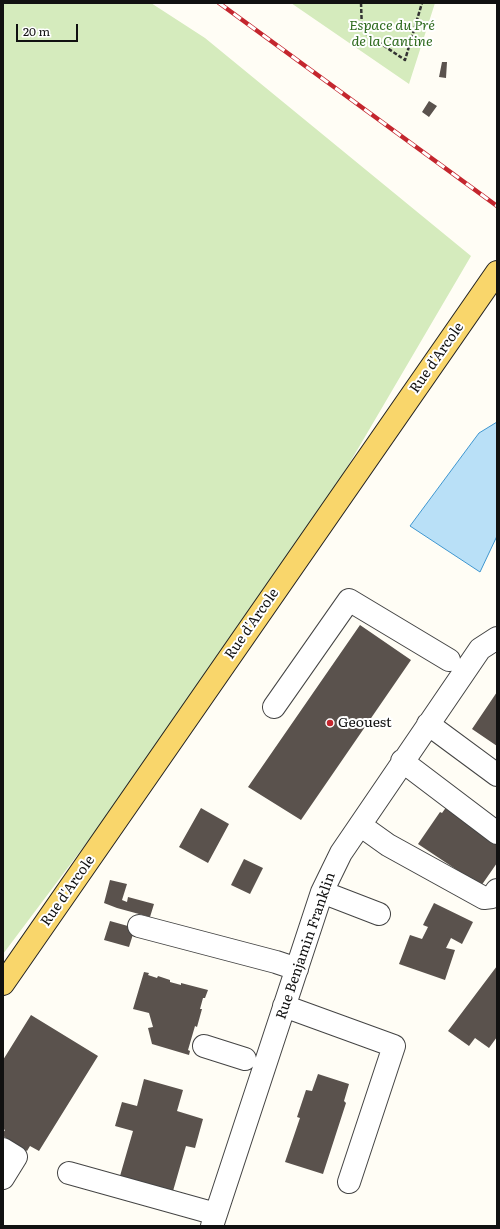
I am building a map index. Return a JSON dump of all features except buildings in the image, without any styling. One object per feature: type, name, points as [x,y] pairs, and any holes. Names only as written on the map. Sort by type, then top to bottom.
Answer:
[{"type":"main road","name":"Rue d'Arcole","points":[[5,983],[497,272]]},
{"type":"street","points":[[274,708],[349,600],[449,660]]},
{"type":"street","name":"Rue Benjamin Franklin","points":[[214,1220],[322,892],[341,853],[428,724],[480,649],[497,638]]},
{"type":"street","points":[[428,724],[497,775]]},
{"type":"street","points":[[402,762],[497,833]]},
{"type":"street","points":[[360,824],[388,845],[484,898],[492,896],[497,890]]},
{"type":"street","points":[[322,892],[379,914]]},
{"type":"street","points":[[139,926],[276,962],[297,969]]},
{"type":"street","points":[[284,1006],[394,1046],[349,1182]]},
{"type":"street","points":[[204,1046],[245,1059]]},
{"type":"street","points":[[3,1149],[16,1157],[3,1178]]},
{"type":"street","points":[[69,1173],[214,1220]]},
{"type":"path","points":[[361,3],[362,31],[405,60],[422,3]]},
{"type":"green space","points":[[3,3],[151,3],[205,38],[471,256],[271,597],[3,954]]},
{"type":"green space","name":"Espace du Pré de la Cantine","points":[[291,3],[435,3],[409,84]]},
{"type":"water","points":[[497,422],[497,536],[480,572],[410,526],[479,433]]},
{"type":"railway","points":[[219,3],[497,206]]},
{"type":"place","name":"Geouest","points":[[330,723]]}]
